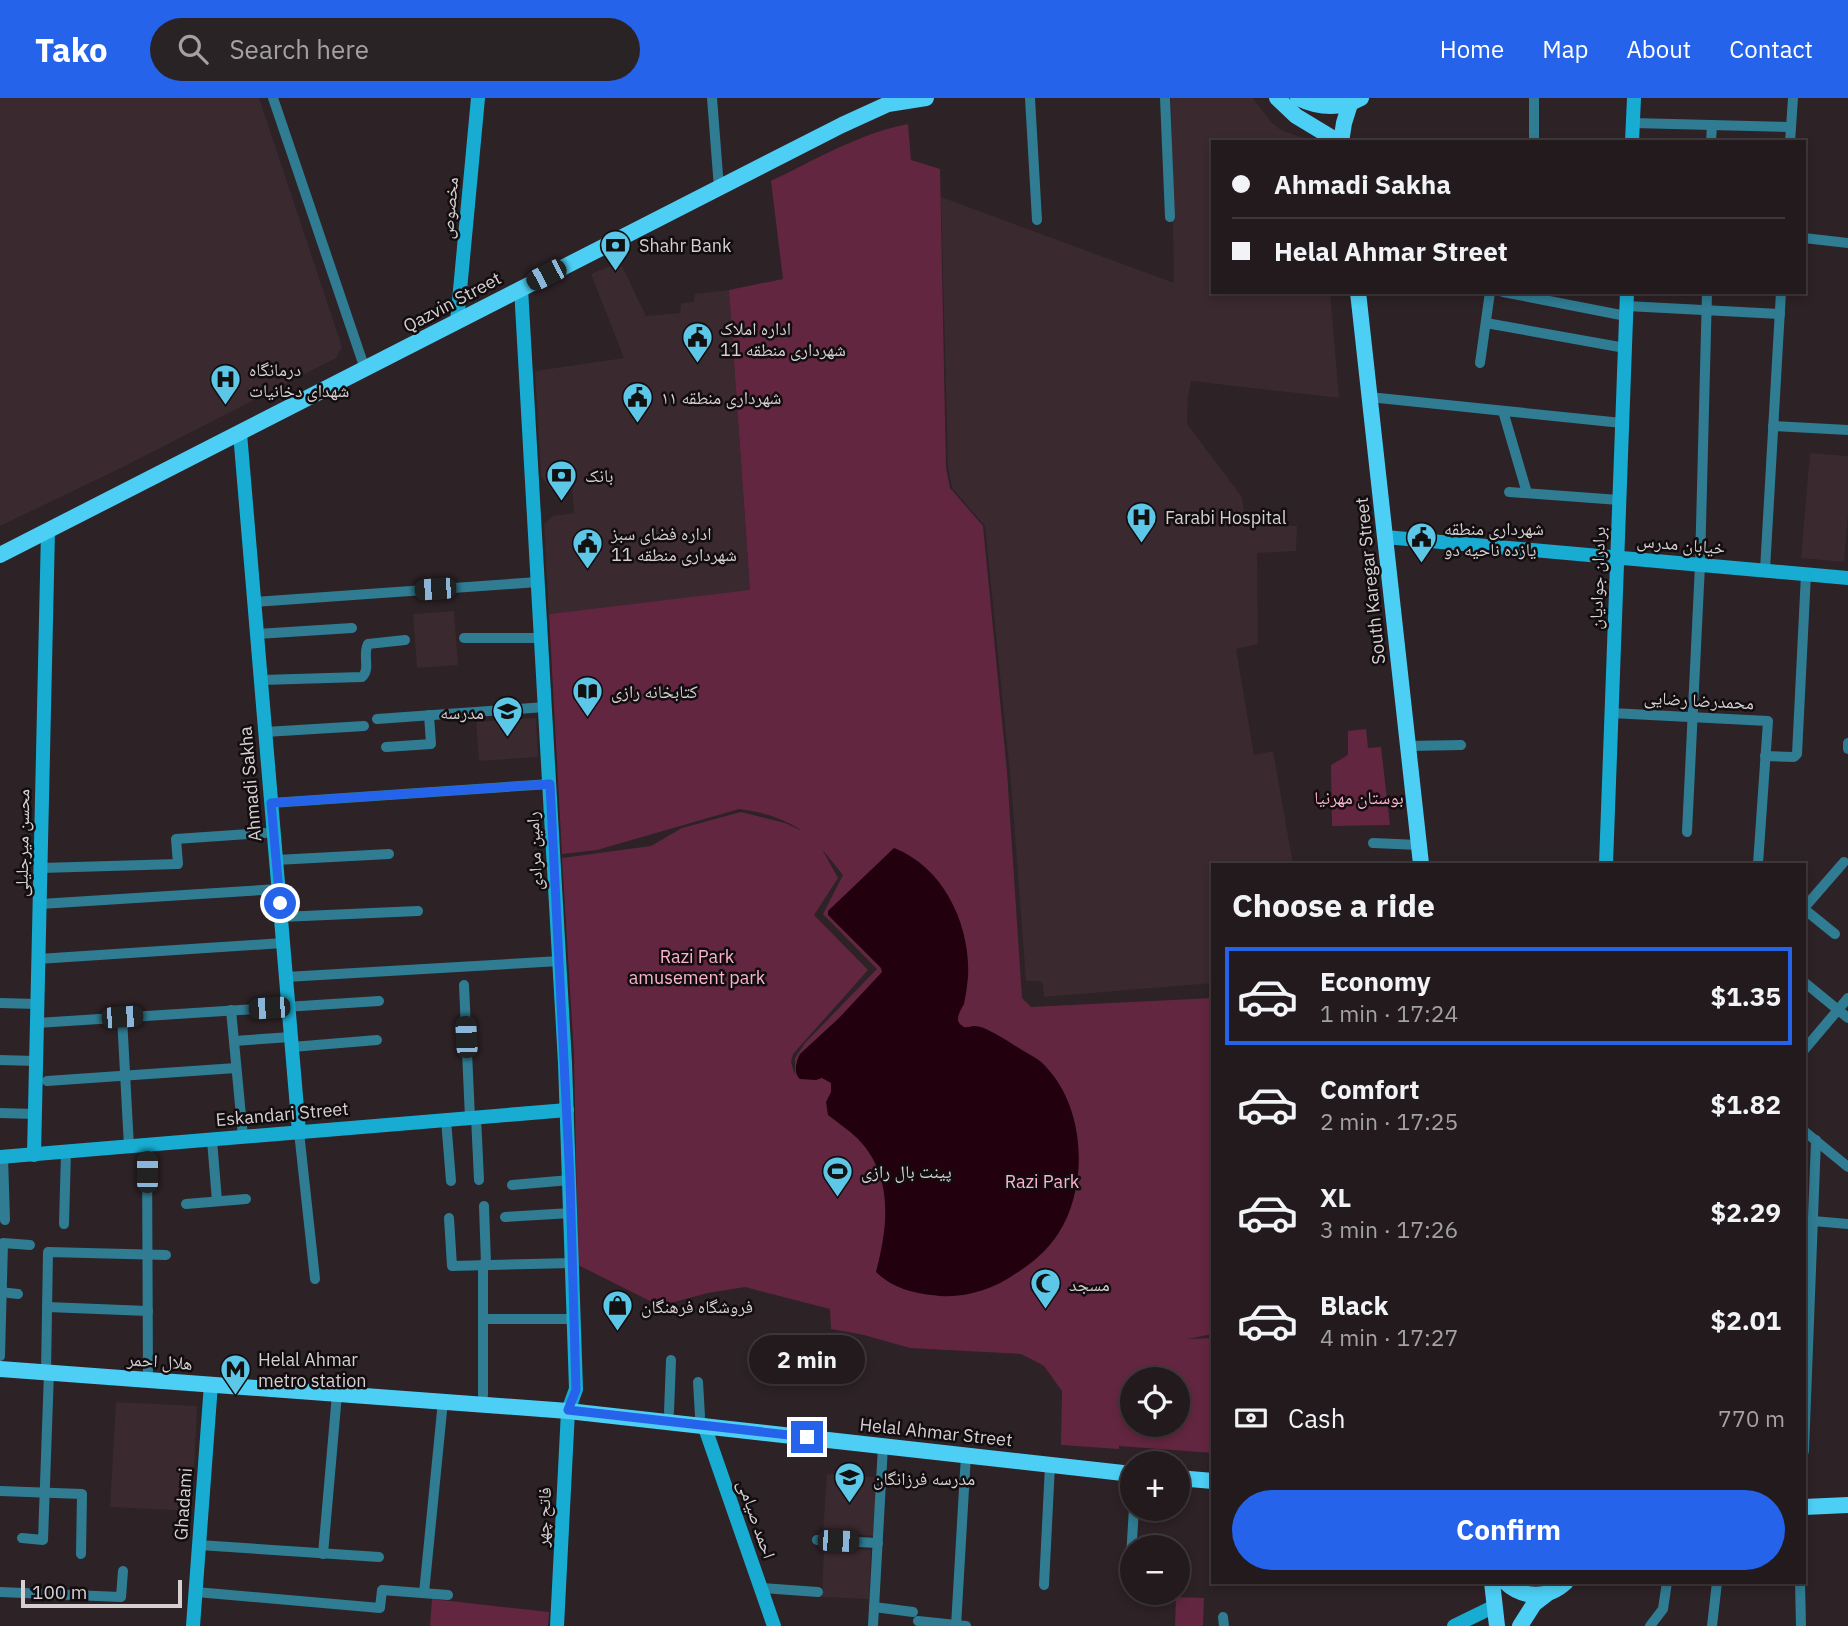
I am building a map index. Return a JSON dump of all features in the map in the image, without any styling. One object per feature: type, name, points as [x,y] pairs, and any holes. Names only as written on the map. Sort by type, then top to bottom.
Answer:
[{"type":"main road","name":"Qazvin Street","points":[[0,555],[862,115],[888,104],[926,98]]},
{"type":"main road","points":[[1277,98],[1296,116],[1337,140]]},
{"type":"main road","points":[[1298,98],[1320,106],[1356,101]]},
{"type":"main road","points":[[1340,140],[1344,124],[1356,101]]},
{"type":"main road","name":"South Karegar Street","points":[[1358,294],[1421,863]]},
{"type":"main road","name":"هلال احمر","points":[[0,1369],[568,1410]]},
{"type":"main road","name":"Helal Ahmar Street","points":[[568,1410],[702,1420],[883,1446],[1120,1473]]},
{"type":"main road","points":[[1190,1479],[1211,1481]]},
{"type":"main road","points":[[1806,1507],[1848,1505]]},
{"type":"main road","points":[[1492,1584],[1497,1626]]},
{"type":"main road","points":[[1508,1584],[1523,1594],[1547,1594]]},
{"type":"main road","points":[[1520,1626],[1534,1604],[1563,1584]]},
{"type":"street","points":[[273,98],[365,369]]},
{"type":"street","name":"مخصوص","points":[[457,322],[478,98]]},
{"type":"street","points":[[712,98],[719,188]]},
{"type":"street","points":[[1030,98],[1037,220]]},
{"type":"street","points":[[1165,98],[1170,218]]},
{"type":"street","points":[[1534,98],[1534,140]]},
{"type":"street","points":[[1632,140],[1634,98]]},
{"type":"street","points":[[1790,140],[1793,98]]},
{"type":"street","points":[[1633,123],[1791,127]]},
{"type":"street","points":[[1711,140],[1712,125]]},
{"type":"street","points":[[1806,238],[1848,243]]},
{"type":"street","name":"رامین مرادی","points":[[521,288],[570,1180],[576,1390],[568,1410]]},
{"type":"street","points":[[1480,363],[1490,294]]},
{"type":"street","points":[[1522,294],[1626,305],[1780,314]]},
{"type":"street","points":[[1687,832],[1700,565],[1707,294]]},
{"type":"street","points":[[1765,570],[1781,294]]},
{"type":"street","name":"برادران جوادیان","points":[[1606,863],[1626,305]]},
{"type":"street","points":[[1486,323],[1625,348]]},
{"type":"street","points":[[1370,397],[1622,423]]},
{"type":"street","points":[[1503,411],[1527,493]]},
{"type":"street","points":[[1773,426],[1848,430]]},
{"type":"street","name":"Ahmadi Sakha","points":[[240,433],[299,1132]]},
{"type":"street","points":[[1508,492],[1619,500]]},
{"type":"street","name":"محسن میرجلیلی","points":[[34,1155],[48,531]]},
{"type":"street","name":"خیابان مدرس","points":[[1385,537],[1848,578]]},
{"type":"street","points":[[1765,756],[1796,756],[1806,574]]},
{"type":"street","points":[[254,602],[538,582]]},
{"type":"street","points":[[257,634],[352,628]]},
{"type":"street","points":[[464,638],[541,638]]},
{"type":"street","points":[[261,680],[362,677],[366,673],[368,644],[405,640]]},
{"type":"street","points":[[377,719],[545,707]]},
{"type":"street","name":"محمدرضا رضایی","points":[[1611,713],[1768,721],[1758,863]]},
{"type":"street","points":[[386,747],[431,744],[429,715]]},
{"type":"street","points":[[265,733],[364,726]]},
{"type":"street","points":[[1848,743],[1848,750]]},
{"type":"street","points":[[1408,746],[1461,745]]},
{"type":"street","points":[[271,803],[550,784]]},
{"type":"street","points":[[41,868],[178,864],[176,839],[265,834]]},
{"type":"street","points":[[1373,843],[1419,845]]},
{"type":"street","points":[[276,860],[390,854]]},
{"type":"street","points":[[1806,907],[1844,862]]},
{"type":"street","points":[[40,904],[278,889]]},
{"type":"street","points":[[281,917],[418,911]]},
{"type":"street","points":[[1806,911],[1835,933]]},
{"type":"street","points":[[38,959],[283,943]]},
{"type":"street","points":[[286,977],[560,961]]},
{"type":"street","points":[[1806,984],[1848,1018]]},
{"type":"street","points":[[464,985],[479,1180]]},
{"type":"street","points":[[1806,1048],[1848,998]]},
{"type":"street","points":[[37,1023],[379,1001]]},
{"type":"street","points":[[0,1003],[37,1004]]},
{"type":"street","points":[[231,1010],[243,1137]]},
{"type":"street","points":[[122,1017],[129,1147]]},
{"type":"street","points":[[234,1041],[377,1040]]},
{"type":"street","points":[[0,1060],[36,1061]]},
{"type":"street","points":[[47,1081],[236,1069]]},
{"type":"street","name":"Eskandari Street","points":[[1,1157],[567,1110]]},
{"type":"street","points":[[0,1113],[35,1114]]},
{"type":"street","points":[[446,1120],[451,1181]]},
{"type":"street","points":[[299,1132],[314,1279]]},
{"type":"street","points":[[1806,1132],[1848,1167]]},
{"type":"street","points":[[212,1140],[216,1201]]},
{"type":"street","points":[[1806,1354],[1807,1266],[1812,1221],[1809,1186],[1816,1140]]},
{"type":"street","points":[[147,1145],[148,1380]]},
{"type":"street","points":[[64,1224],[66,1152]]},
{"type":"street","points":[[1,1157],[5,1220]]},
{"type":"street","points":[[512,1185],[570,1180]]},
{"type":"street","points":[[186,1204],[246,1199]]},
{"type":"street","points":[[483,1395],[484,1206]]},
{"type":"street","points":[[505,1217],[571,1213]]},
{"type":"street","points":[[449,1218],[452,1266],[573,1262]]},
{"type":"street","points":[[1812,1221],[1848,1224]]},
{"type":"street","points":[[0,1356],[3,1243],[30,1245]]},
{"type":"street","points":[[22,1538],[43,1540],[48,1252],[166,1255]]},
{"type":"street","points":[[1,1292],[18,1294]]},
{"type":"street","points":[[47,1307],[148,1311]]},
{"type":"street","points":[[483,1320],[574,1319]]},
{"type":"street","points":[[669,1412],[671,1360]]},
{"type":"street","points":[[698,1382],[702,1420]]},
{"type":"street","name":"Ghadami","points":[[193,1626],[211,1384]]},
{"type":"street","points":[[323,1554],[337,1394]]},
{"type":"street","points":[[424,1593],[443,1401]]},
{"type":"street","name":"فاتح چهر","points":[[557,1626],[568,1410]]},
{"type":"street","name":"احمد صیامی","points":[[702,1420],[774,1626]]},
{"type":"street","points":[[873,1626],[883,1446]]},
{"type":"street","points":[[874,1607],[959,1626],[966,1455]]},
{"type":"street","points":[[1044,1586],[1050,1465]]},
{"type":"street","points":[[0,1491],[82,1494],[81,1554]]},
{"type":"street","points":[[817,1540],[878,1543]]},
{"type":"street","points":[[199,1545],[379,1557]]},
{"type":"street","points":[[0,1592],[121,1597],[123,1571]]},
{"type":"street","points":[[1650,1626],[1663,1609],[1667,1584]]},
{"type":"street","points":[[1712,1626],[1717,1584]]},
{"type":"street","points":[[1800,1584],[1801,1626]]},
{"type":"street","points":[[761,1588],[818,1592]]},
{"type":"street","points":[[196,1592],[380,1608],[382,1590],[448,1595]]},
{"type":"street","points":[[1454,1626],[1495,1606]]},
{"type":"shaded area","points":[[0,98],[259,98],[342,347],[336,358],[123,467],[0,526]]},
{"type":"shaded area","name":"Farabi Hospital","points":[[1171,98],[1253,98],[1271,122],[1281,130],[1316,139],[1211,140],[1211,294],[1330,294],[1339,398],[1191,381],[1187,424],[1242,497],[1245,520],[1249,525],[1297,526],[1296,551],[1257,553],[1258,644],[1236,649],[1254,755],[1273,751],[1293,863],[1211,863],[1211,983],[1044,997],[1043,984],[1040,981],[1026,981],[1011,783],[985,526],[952,488],[948,467],[941,197],[1174,283]]},
{"type":"shaded area","name":"شهرداری منطقه ۱۱","points":[[620,262],[646,316],[680,313],[681,303],[694,302],[695,294],[729,290],[750,591],[549,614],[544,524],[553,516],[574,513],[572,488],[551,490],[541,476],[535,371],[624,358],[591,274]]},
{"type":"shaded area","points":[[1810,453],[1848,456],[1848,514],[1844,562],[1801,558]]},
{"type":"shaded area","name":"مدرسه","points":[[454,611],[458,665],[417,668],[413,614]]},
{"type":"shaded area","name":"مدرسه","points":[[536,718],[538,757],[479,761],[476,722]]},
{"type":"shaded area","points":[[894,848],[927,869],[951,900],[959,919],[965,938],[968,977],[964,1004],[958,1017],[959,1023],[964,1027],[979,1026],[1040,1061],[1067,1098],[1078,1144],[1075,1192],[1068,1214],[1054,1240],[1033,1261],[1007,1279],[959,1296],[914,1292],[890,1283],[876,1272],[885,1219],[883,1185],[878,1169],[870,1153],[858,1139],[828,1115],[826,1102],[831,1092],[831,1083],[822,1078],[800,1079],[796,1071],[800,1054],[839,1018],[882,972],[828,915],[828,911]]},
{"type":"shaded area","points":[[116,1402],[197,1406],[192,1511],[110,1507]]},
{"type":"shaded area","name":"مدرسه فرزانگان","points":[[827,1474],[877,1477],[873,1536],[823,1532]]},
{"type":"shaded area","points":[[824,1547],[871,1550],[869,1599],[822,1597]]},
{"type":"green space","name":"Razi Park","points":[[908,124],[911,160],[940,169],[946,468],[950,488],[983,526],[1007,772],[1022,998],[1031,1007],[1211,998],[1211,1334],[1187,1339],[1211,1338],[1211,1453],[1061,1445],[1062,1391],[1044,1366],[1021,1354],[910,1348],[831,1329],[830,1309],[745,1287],[656,1304],[578,1265],[574,1055],[562,858],[651,846],[682,828],[741,812],[785,823],[802,831],[772,816],[739,809],[597,850],[562,854],[549,614],[750,590],[729,290],[783,279],[771,181],[838,148]],"holes":[[[822,849],[843,875],[823,914],[877,969],[805,1043],[795,1058],[795,1075],[791,1062],[793,1054],[868,970],[814,915],[838,878]]]},
{"type":"green space","name":"بوستان مهرنیا","points":[[1366,729],[1368,748],[1381,747],[1390,825],[1332,826],[1331,765],[1348,755],[1348,731]]},
{"type":"green space","points":[[1190,1598],[1204,1598],[1203,1626],[1175,1626],[1176,1605],[1190,1605]]},
{"type":"green space","points":[[432,1599],[549,1612],[548,1626],[430,1626]]},
{"type":"place","name":"Shahr Bank","points":[[616,272]]},
{"type":"place","name":"اداره املاک شهرداری منطقه 11","points":[[697,365]]},
{"type":"place","name":"درمانگاه شهدای دخانیات","points":[[226,406]]},
{"type":"place","name":"شهرداری منطقه ۱۱","points":[[638,424]]},
{"type":"place","name":"بانک","points":[[562,502]]},
{"type":"place","name":"Farabi Hospital","points":[[1142,544]]},
{"type":"place","name":"شهرداری منطقه یازده ناحیه دو","points":[[1421,565]]},
{"type":"place","name":"اداره فضای سبز شهرداری منطقه 11","points":[[588,570]]},
{"type":"place","name":"کتابخانه رازی","points":[[588,718]]},
{"type":"place","name":"مدرسه","points":[[507,739]]},
{"type":"place","name":"پینت بال رازی","points":[[838,1198]]},
{"type":"place","name":"مسجد","points":[[1046,1311]]},
{"type":"place","name":"فروشگاه فرهنگان","points":[[618,1333]]},
{"type":"place","name":"Helal Ahmar metro station","points":[[235,1396]]},
{"type":"place","name":"مدرسه فرزانگان","points":[[850,1505]]},
{"type":"route","points":[[280,903],[271,803],[550,784],[570,1180],[576,1390],[568,1410],[807,1437]]},
{"type":"park label","name":"Razi Park amusement park","points":[[697,966]]}]
